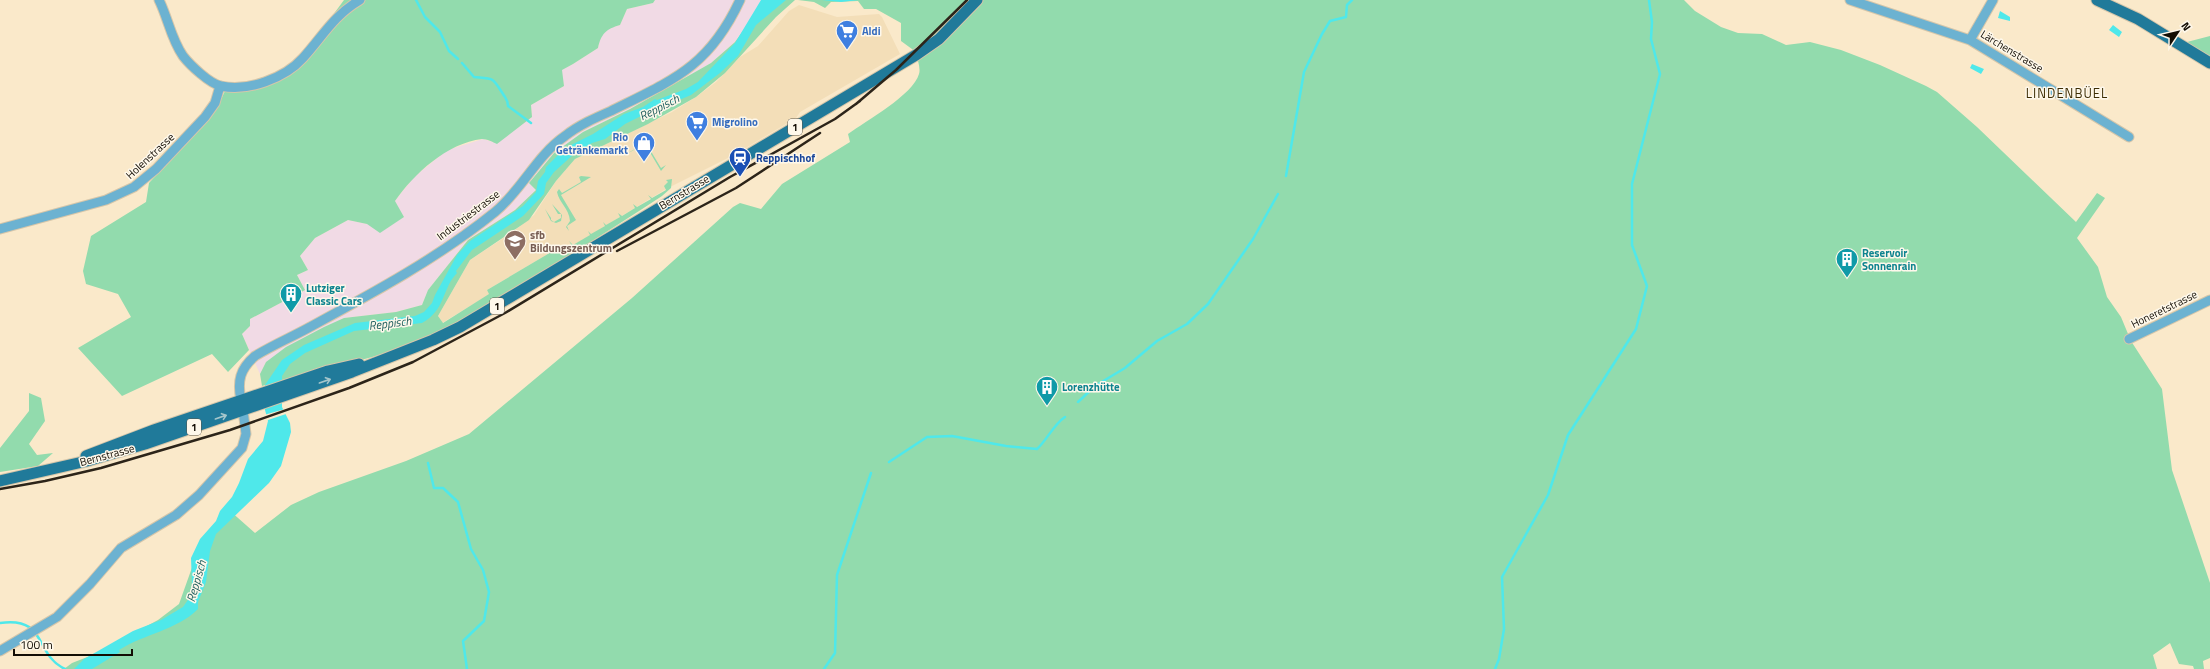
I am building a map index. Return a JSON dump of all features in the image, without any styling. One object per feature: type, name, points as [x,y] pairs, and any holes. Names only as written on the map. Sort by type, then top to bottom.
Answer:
[{"type":"main road","name":"Bernstrasse","points":[[0,481],[72,464],[145,444],[262,398],[352,372],[460,327],[916,55],[939,39],[977,0]]},
{"type":"main road","points":[[2097,0],[2138,19],[2210,63]]},
{"type":"street","points":[[159,0],[182,54],[192,66],[220,86],[253,84],[268,81],[282,75],[302,59],[339,14],[360,0]]},
{"type":"street","name":"Industriestrasse","points":[[0,651],[32,634],[68,607],[121,548],[182,510],[232,461],[242,448],[246,438],[239,378],[245,366],[256,356],[398,278],[495,212],[515,193],[544,154],[560,139],[586,123],[666,84],[693,66],[708,52],[720,35],[740,0]]},
{"type":"street","name":"Lärchenstrasse","points":[[1850,0],[1874,4],[1970,40],[2129,137]]},
{"type":"street","points":[[1970,40],[1992,0]]},
{"type":"street","name":"Holenstrasse","points":[[0,229],[106,200],[134,187],[156,169],[205,117],[215,102],[220,86]]},
{"type":"street","name":"Honeretstrasse","points":[[2130,340],[2210,300]]},
{"type":"shaded area","points":[[655,0],[765,0],[735,42],[711,63],[630,109],[583,132],[554,153],[530,183],[536,190],[515,210],[468,240],[428,290],[422,305],[396,312],[344,318],[266,362],[260,374],[242,334],[250,326],[250,319],[305,290],[297,275],[308,270],[300,256],[315,238],[348,220],[367,224],[404,217],[394,202],[414,177],[447,150],[483,139],[497,143],[532,117],[531,105],[564,86],[561,70],[598,48],[600,37],[609,28],[620,25],[627,9],[653,3]]},
{"type":"shaded area","points":[[799,5],[837,17],[879,14],[882,17],[900,54],[800,112],[796,118],[734,155],[666,189],[561,253],[558,248],[487,290],[490,294],[442,323],[438,316],[470,260],[511,233],[534,215],[556,181],[575,159],[672,112],[696,97],[716,82],[740,57],[758,46],[789,11]]},
{"type":"green space","points":[[344,0],[655,0],[653,3],[627,9],[620,25],[611,28],[605,33],[598,48],[562,70],[564,86],[531,105],[532,117],[497,144],[484,139],[469,142],[444,153],[432,161],[412,180],[395,201],[404,217],[380,233],[367,224],[348,220],[315,238],[300,256],[308,270],[297,275],[305,290],[250,319],[250,326],[242,334],[249,350],[228,372],[212,354],[122,396],[78,348],[131,317],[118,294],[86,284],[83,271],[91,236],[146,202],[149,183],[216,110],[225,91],[289,68],[302,57]]},
{"type":"green space","points":[[765,0],[795,0],[776,17],[725,73],[696,97],[648,124],[575,159],[556,181],[529,220],[470,260],[438,316],[443,323],[489,294],[487,290],[558,248],[561,253],[572,246],[569,241],[573,245],[590,235],[588,231],[591,234],[605,226],[603,222],[606,225],[620,217],[618,213],[622,216],[635,208],[633,204],[637,207],[651,199],[648,195],[652,198],[666,190],[664,186],[668,182],[666,180],[672,179],[671,188],[662,196],[506,294],[438,332],[372,357],[262,386],[260,374],[266,362],[286,347],[324,327],[344,318],[396,312],[422,305],[428,290],[468,240],[515,210],[536,190],[529,183],[554,153],[583,132],[630,109],[711,63],[735,42]]},
{"type":"green space","points":[[798,0],[1684,0],[1695,11],[1721,27],[1738,33],[1762,34],[1786,45],[1810,42],[1841,50],[1880,65],[1926,86],[1937,92],[1977,127],[2076,222],[2097,193],[2105,198],[2077,238],[2098,267],[2107,297],[2121,317],[2131,341],[2162,389],[2172,470],[2210,583],[2210,658],[2203,661],[2204,669],[2194,669],[2193,666],[2179,664],[2170,643],[2153,655],[2157,669],[64,669],[72,663],[95,654],[158,620],[179,604],[199,548],[229,510],[255,533],[291,505],[319,492],[406,461],[469,434],[632,298],[733,207],[740,203],[761,209],[782,184],[850,142],[848,134],[899,99],[915,82],[919,74],[916,52],[901,41],[901,23],[876,9],[864,9],[858,1],[831,2],[825,8],[814,2]]},
{"type":"green space","points":[[2210,36],[2210,57],[2187,42]]},
{"type":"green space","points":[[639,141],[649,141],[646,143],[661,168],[666,165],[661,171],[645,144],[619,158],[642,145]]},
{"type":"green space","points":[[579,177],[591,177],[561,195],[576,220],[567,226],[569,231],[566,227],[570,221],[569,216],[557,192],[559,189],[562,193],[581,182]]},
{"type":"green space","points":[[552,204],[562,215],[561,221],[556,223],[551,221],[545,209],[551,220],[554,222],[561,218],[561,214],[558,214]]},
{"type":"green space","points":[[29,393],[41,398],[45,421],[29,444],[37,455],[53,453],[38,466],[0,472],[0,448],[29,411]]},
{"type":"water","name":"Reppisch","points":[[761,0],[786,0],[756,25],[738,56],[720,73],[691,95],[665,106],[661,106],[625,124],[605,139],[592,143],[574,154],[554,172],[546,183],[544,194],[523,216],[472,250],[456,271],[457,273],[452,279],[440,305],[430,318],[422,323],[354,331],[305,353],[290,364],[282,376],[282,407],[290,423],[291,432],[281,466],[269,483],[216,534],[210,551],[206,582],[198,602],[198,609],[180,622],[119,650],[120,652],[92,669],[74,669],[84,659],[133,631],[161,620],[183,607],[190,597],[192,585],[191,558],[200,539],[216,521],[220,511],[232,497],[248,459],[263,441],[268,421],[265,410],[265,385],[282,360],[304,345],[355,323],[415,316],[424,312],[432,303],[457,255],[470,241],[523,206],[536,192],[538,181],[545,172],[546,167],[561,152],[624,114],[643,107],[655,99],[657,100],[686,89],[698,82],[735,43]]},
{"type":"water","points":[[822,0],[859,0],[841,2]]},
{"type":"water","points":[[2000,11],[2010,17],[2010,21],[1998,18]]},
{"type":"water","points":[[2113,25],[2122,32],[2119,37],[2109,30]]},
{"type":"water","points":[[1972,64],[1984,69],[1981,74],[1970,68]]},
{"type":"pier","points":[[285,409],[286,414],[265,421],[264,415]]},
{"type":"waterway","points":[[416,0],[425,17],[440,32],[449,51],[458,59]]},
{"type":"waterway","points":[[1286,176],[1304,72],[1322,34],[1330,21],[1346,17],[1347,5],[1352,0]]},
{"type":"waterway","points":[[1495,669],[1499,659],[1504,629],[1502,577],[1548,495],[1568,435],[1636,329],[1647,286],[1632,245],[1632,184],[1660,74],[1651,39],[1652,22],[1649,0]]},
{"type":"waterway","points":[[462,63],[474,77],[490,79],[495,82],[507,100],[508,106],[531,123]]},
{"type":"waterway","points":[[1078,402],[1095,386],[1125,368],[1157,341],[1187,324],[1208,304],[1253,239],[1278,194]]},
{"type":"waterway","points":[[889,462],[927,437],[952,436],[1006,446],[1037,449],[1057,424],[1065,417]]},
{"type":"waterway","points":[[428,463],[434,488],[443,488],[458,502],[471,549],[483,570],[489,592],[484,621],[463,641],[467,669]]},
{"type":"waterway","points":[[824,669],[835,653],[837,575],[871,473]]},
{"type":"waterway","points":[[0,623],[15,622],[26,625],[39,638],[55,663],[65,669]]},
{"type":"railway","points":[[856,104],[896,70],[967,0]]},
{"type":"railway","points":[[0,489],[45,481],[101,468],[230,430],[349,388],[413,362],[505,313],[730,177],[835,119],[860,101]]},
{"type":"railway","points":[[617,251],[736,188],[820,133]]},
{"type":"place","name":"Aldi","points":[[847,50]]},
{"type":"place","name":"Migrolino","points":[[697,142]]},
{"type":"place","name":"Rio Getränkemarkt","points":[[644,162]]},
{"type":"place","name":"Reppischhof","points":[[740,178]]},
{"type":"place","name":"sfb Bildungszentrum","points":[[515,260]]},
{"type":"place","name":"Reservoir Sonnenrain","points":[[1847,278]]},
{"type":"place","name":"Lutziger Classic Cars","points":[[291,314]]},
{"type":"place","name":"Lorenzhütte","points":[[1047,406]]},
{"type":"district","name":"LINDENBÜEL","points":[[2067,93]]}]
